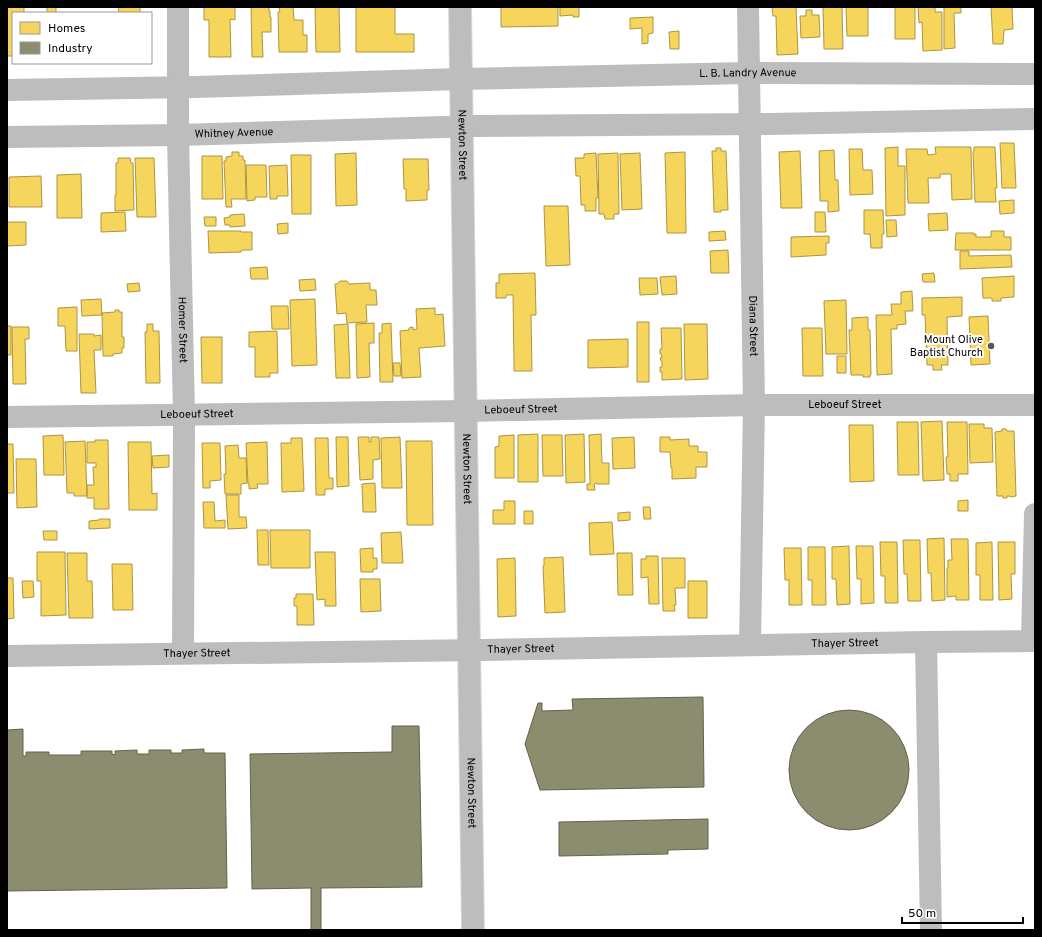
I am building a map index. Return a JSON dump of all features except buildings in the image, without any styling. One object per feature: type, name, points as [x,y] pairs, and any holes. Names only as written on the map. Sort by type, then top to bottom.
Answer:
[{"type":"street","name":"Homer Street","points":[[178,7],[178,135],[184,415],[183,653]]},
{"type":"street","name":"Newton Street","points":[[460,7],[473,930]]},
{"type":"street","name":"Diana Street","points":[[748,7],[754,405],[750,645]]},
{"type":"street","name":"L. B. Landry Avenue","points":[[461,79],[749,73],[1035,74]]},
{"type":"street","points":[[7,90],[179,88],[461,79]]},
{"type":"street","points":[[462,126],[749,125],[1035,120]]},
{"type":"street","name":"Whitney Avenue","points":[[7,137],[178,135],[462,126]]},
{"type":"street","name":"Leboeuf Street","points":[[7,417],[466,411],[754,405],[1035,405]]},
{"type":"street","points":[[1034,641],[1035,514]]},
{"type":"street","name":"Thayer Street","points":[[7,656],[1034,641]]},
{"type":"street","points":[[926,642],[931,930]]},
{"type":"place","name":"Mount Olive Baptist Church","points":[[991,346]]}]
